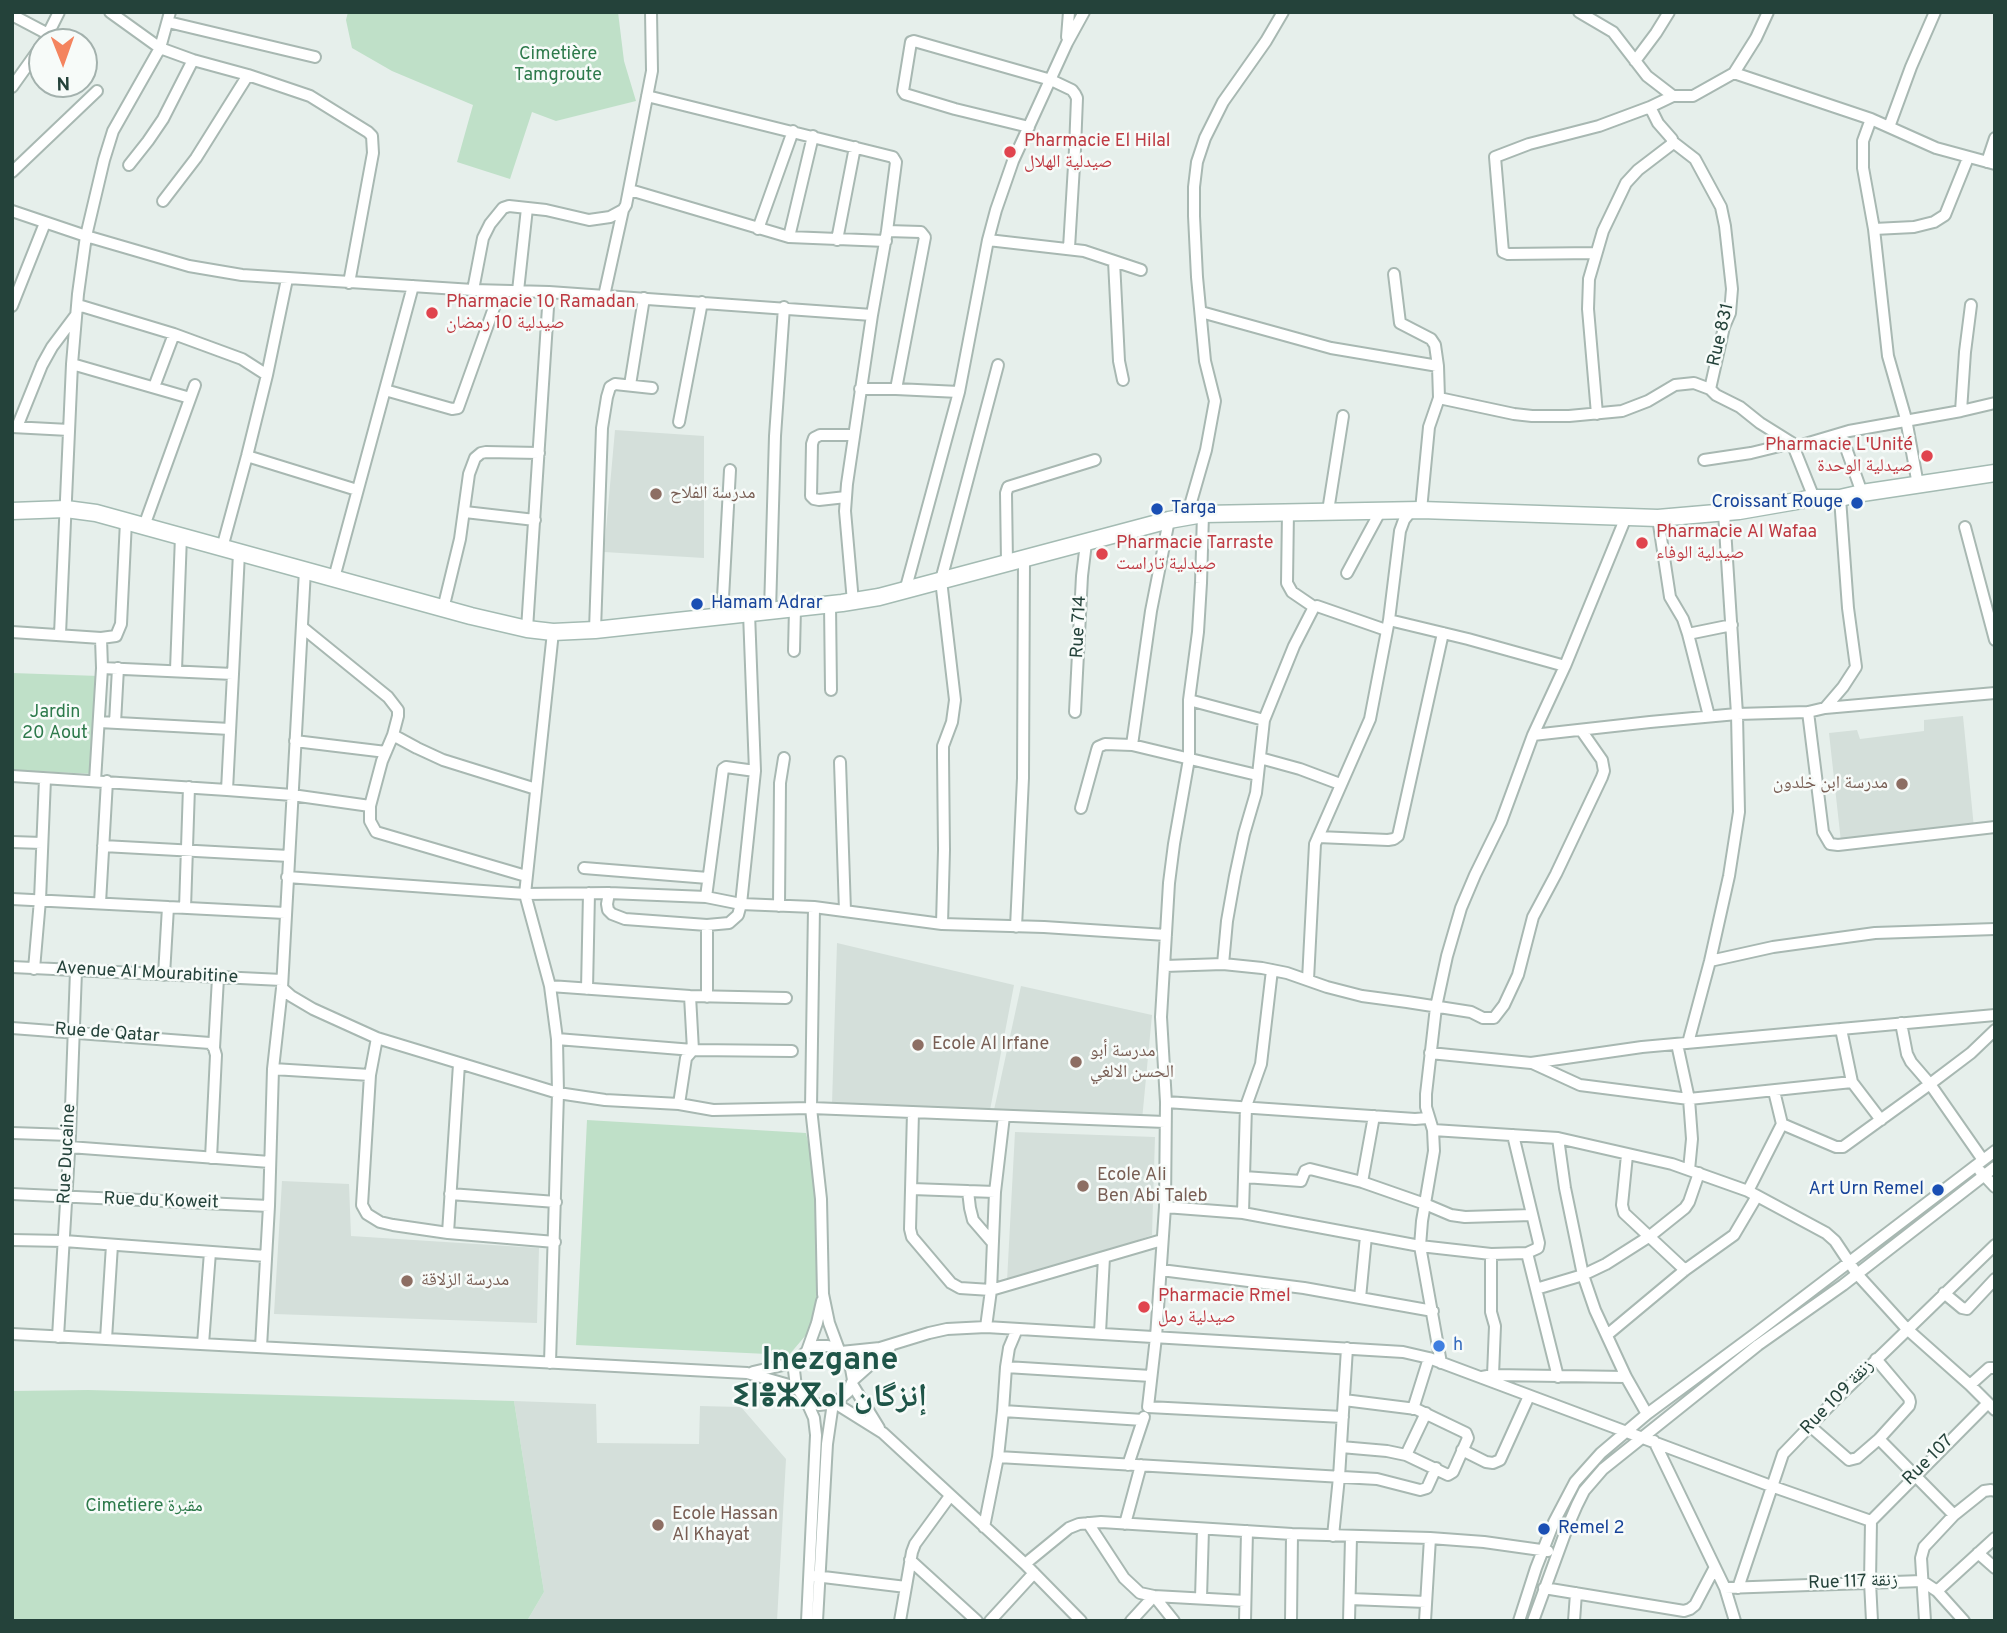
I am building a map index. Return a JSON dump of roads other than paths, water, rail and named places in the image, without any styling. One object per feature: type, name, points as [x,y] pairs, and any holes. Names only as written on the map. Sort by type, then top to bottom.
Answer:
[{"type":"street","points":[[50,28],[59,12]]},
{"type":"street","points":[[604,296],[630,190],[652,71],[650,12]]},
{"type":"street","points":[[1067,43],[1069,12]]},
{"type":"street","points":[[905,591],[959,392],[988,240],[1001,194],[1013,161],[1084,12]]},
{"type":"street","points":[[1128,1465],[1148,1407],[1156,1338],[1165,1207],[1166,1102],[1161,1017],[1166,935],[1174,844],[1189,759],[1189,699],[1198,632],[1201,583],[1195,515],[1214,410],[1205,361],[1194,187],[1205,138],[1223,102],[1283,12]]},
{"type":"street","points":[[1579,12],[1612,32],[1647,76],[1673,96]]},
{"type":"street","points":[[1635,61],[1669,12]]},
{"type":"street","points":[[1596,253],[1503,252],[1495,157],[1598,126],[1673,96],[1693,96],[1734,73],[1756,38],[1768,12]]},
{"type":"street","points":[[1889,127],[1910,67],[1935,12]]},
{"type":"street","points":[[113,14],[160,48],[310,96],[363,127],[372,136],[373,153],[349,283]]},
{"type":"street","points":[[12,15],[29,28]]},
{"type":"street","points":[[60,634],[72,364],[77,309],[86,236],[113,131],[160,48],[169,17],[315,57]]},
{"type":"street","points":[[1029,127],[905,94],[903,91],[910,44],[914,41],[1051,79],[1072,90],[1077,98],[1069,248]]},
{"type":"street","points":[[129,165],[163,119],[193,60]]},
{"type":"street","points":[[12,87],[28,64]]},
{"type":"street","points":[[1734,73],[1871,119],[1936,148],[1968,158],[1991,163],[1995,138]]},
{"type":"street","points":[[163,201],[196,158],[248,75]]},
{"type":"street","points":[[647,96],[893,157],[897,162],[860,390],[846,497],[853,602]]},
{"type":"street","points":[[12,172],[90,98]]},
{"type":"street","name":"Rue 831","points":[[1650,107],[1673,142],[1695,159],[1721,206],[1732,289],[1730,313],[1724,327],[1710,389],[1793,445]]},
{"type":"street","points":[[1871,119],[1863,141],[1863,168],[1874,229],[1888,356],[1906,419],[1918,485]]},
{"type":"street","points":[[758,229],[793,131]]},
{"type":"street","points":[[789,237],[813,136]]},
{"type":"street","points":[[1597,414],[1588,309],[1589,279],[1596,253],[1603,231],[1626,183],[1637,170],[1673,142]]},
{"type":"street","points":[[837,240],[855,147]]},
{"type":"street","points":[[1874,229],[1914,227],[1934,222],[1945,215],[1968,158]]},
{"type":"street","points":[[630,190],[789,237],[837,240],[920,232],[925,237],[896,389]]},
{"type":"street","points":[[474,290],[483,238],[503,208],[509,206],[546,210],[589,220],[610,217],[623,210]]},
{"type":"street","points":[[518,291],[527,208]]},
{"type":"street","points":[[12,211],[189,266],[242,275],[872,314]]},
{"type":"street","points":[[12,306],[17,281],[45,223]]},
{"type":"street","points":[[988,240],[1069,248],[1141,270]]},
{"type":"street","points":[[1114,261],[1119,361],[1123,380]]},
{"type":"street","points":[[1308,980],[1315,844],[1370,719],[1400,531],[1404,520],[1416,510],[1429,427],[1439,398],[1435,345],[1432,339],[1400,323],[1394,274]]},
{"type":"street","points":[[222,548],[267,375],[287,279]]},
{"type":"street","points":[[334,578],[413,286]]},
{"type":"street","points":[[384,390],[452,410],[458,408],[500,291]]},
{"type":"street","points":[[527,629],[549,292]]},
{"type":"street","points":[[630,385],[644,298]]},
{"type":"street","points":[[679,422],[702,302]]},
{"type":"street","points":[[1961,411],[1971,305]]},
{"type":"street","points":[[770,611],[775,436],[784,307]]},
{"type":"street","points":[[77,309],[174,334],[242,359],[267,375]]},
{"type":"street","points":[[69,430],[15,427],[42,365],[77,309]]},
{"type":"street","points":[[1201,312],[1331,348],[1438,366]]},
{"type":"street","points":[[154,387],[174,334]]},
{"type":"street","points":[[72,364],[190,398]]},
{"type":"street","points":[[942,924],[943,746],[952,722],[954,700],[942,580],[998,365]]},
{"type":"street","points":[[1439,398],[1532,416],[1569,416],[1622,411],[1648,401],[1675,385],[1693,383],[1710,389]]},
{"type":"street","points":[[595,629],[602,428],[610,387],[618,384],[652,388]]},
{"type":"street","points":[[144,526],[195,385]]},
{"type":"street","points":[[860,390],[959,392]]},
{"type":"street","points":[[1704,460],[1793,445],[1906,419],[1995,403]]},
{"type":"street","points":[[1328,510],[1343,416]]},
{"type":"street","points":[[1841,434],[1862,493]]},
{"type":"street","points":[[846,497],[819,500],[811,496],[812,444],[814,438],[820,435],[854,435]]},
{"type":"street","points":[[1793,445],[1814,498]]},
{"type":"street","points":[[443,609],[460,539],[472,463],[481,453],[486,452],[539,453]]},
{"type":"street","points":[[247,456],[357,490]]},
{"type":"street","points":[[1007,563],[1008,487],[1095,460]]},
{"type":"street","points":[[722,616],[730,470]]},
{"type":"street","points":[[12,498],[19,510],[66,509],[96,513],[443,609],[527,629],[552,632],[853,602],[905,591],[1195,515],[1416,510],[1658,518],[1724,513],[1814,498],[1840,498],[1995,473]]},
{"type":"street","points":[[1825,708],[1856,667],[1848,608],[1840,498]]},
{"type":"street","points":[[1347,573],[1381,510]]},
{"type":"street","points":[[465,512],[535,520]]},
{"type":"street","points":[[1288,512],[1287,583],[1292,592],[1314,607],[1387,625],[1443,633],[1564,666]]},
{"type":"street","points":[[1536,1289],[1583,1275],[1606,1264],[1650,1236],[1689,1202],[1694,1171],[1682,1044],[1710,961],[1729,876],[1739,812],[1737,714],[1724,513]]},
{"type":"street","points":[[1441,1363],[1420,1246],[1434,1151],[1426,1094],[1436,1007],[1447,956],[1461,908],[1502,822],[1533,735],[1626,517]]},
{"type":"street","points":[[1658,518],[1670,597],[1688,634],[1709,716]]},
{"type":"street","points":[[1132,745],[1151,611],[1169,520]]},
{"type":"street","points":[[13,631],[101,638],[116,636],[121,624],[126,521]]},
{"type":"street","points":[[1965,527],[1995,640]]},
{"type":"street","points":[[176,670],[181,536]]},
{"type":"street","name":"Rue 714","points":[[1075,712],[1086,543]]},
{"type":"street","points":[[227,790],[239,553]]},
{"type":"street","points":[[1016,927],[1023,778],[1024,559]]},
{"type":"street","points":[[261,1347],[273,1069],[282,984],[305,570]]},
{"type":"street","points":[[830,604],[831,690]]},
{"type":"street","points":[[1223,964],[1233,887],[1256,793],[1264,720],[1294,646],[1314,607]]},
{"type":"street","points":[[794,651],[795,608]]},
{"type":"street","points":[[609,893],[608,910],[625,919],[706,925],[729,923],[738,915],[755,771],[749,613]]},
{"type":"street","points":[[1688,634],[1731,625]]},
{"type":"street","points":[[303,628],[388,696],[398,710],[393,735],[375,782],[370,806],[370,821],[376,832],[526,876]]},
{"type":"street","points":[[550,1363],[556,1202],[557,1039],[550,986],[525,894],[552,632]]},
{"type":"street","points":[[1318,837],[1394,839],[1398,836],[1443,633]]},
{"type":"street","points":[[100,904],[103,846],[99,722],[101,638]]},
{"type":"street","points":[[102,668],[233,674]]},
{"type":"street","points":[[115,723],[117,668]]},
{"type":"street","points":[[1533,735],[1709,716],[1808,712],[1825,708],[1995,693]]},
{"type":"street","points":[[1189,699],[1264,720]]},
{"type":"street","points":[[1808,712],[1823,832],[1830,844],[1995,827]]},
{"type":"street","points":[[99,722],[230,729]]},
{"type":"street","points":[[1165,966],[1223,964],[1272,970],[1362,996],[1471,1012],[1483,1018],[1494,1018],[1504,1005],[1518,975],[1533,917],[1567,853],[1604,771],[1602,760],[1581,730]]},
{"type":"street","points":[[393,735],[443,760],[536,789]]},
{"type":"street","points":[[295,741],[386,752]]},
{"type":"street","points":[[1081,808],[1098,747],[1105,744],[1132,745],[1257,775]]},
{"type":"street","points":[[779,906],[780,783],[784,758]]},
{"type":"street","points":[[1260,758],[1340,784]]},
{"type":"street","points":[[840,762],[845,911]]},
{"type":"street","points":[[706,897],[723,769],[726,767],[755,771]]},
{"type":"street","points":[[12,776],[292,795],[370,806]]},
{"type":"street","points":[[34,969],[45,779]]},
{"type":"street","points":[[185,908],[189,787]]},
{"type":"street","points":[[12,842],[43,843]]},
{"type":"street","points":[[103,846],[289,856]]},
{"type":"street","points":[[584,868],[708,878]]},
{"type":"street","points":[[287,877],[525,894],[609,893],[706,897],[741,904],[814,907],[942,924],[1166,935]]},
{"type":"street","points":[[587,989],[589,893]]},
{"type":"street","points":[[12,899],[285,913]]},
{"type":"street","points":[[164,975],[168,907]]},
{"type":"street","points":[[814,907],[811,1108],[821,1199],[823,1294],[829,1323],[840,1351],[850,1363],[852,1382],[883,1433]]},
{"type":"street","points":[[706,925],[707,997]]},
{"type":"street","points":[[1710,961],[1773,947],[1875,933],[1995,929]]},
{"type":"street","name":"Avenue Al Mourabitine","points":[[12,967],[282,984]]},
{"type":"street","points":[[1242,1213],[1246,1107],[1261,1064],[1272,970]]},
{"type":"street","name":"Rue Ducaine","points":[[58,1337],[70,1141],[76,971]]},
{"type":"street","points":[[211,1158],[218,978]]},
{"type":"street","points":[[282,984],[291,996],[313,1009],[377,1038],[558,1093],[605,1100],[680,1104],[713,1110],[811,1108],[1165,1122]]},
{"type":"street","points":[[550,986],[707,997],[786,998]]},
{"type":"street","points":[[680,1104],[686,1058],[693,1050],[690,996]]},
{"type":"street","points":[[1430,1053],[1531,1063],[1642,1047],[1995,1015]]},
{"type":"street","points":[[1901,1023],[1911,1062],[1930,1084],[1995,1187]]},
{"type":"street","name":"Rue de Qatar","points":[[12,1027],[202,1041],[210,1042],[215,1048]]},
{"type":"street","points":[[1841,1029],[1852,1082],[1881,1120]]},
{"type":"street","points":[[1782,1124],[1840,1147],[1846,1145],[1971,1053],[1995,1030]]},
{"type":"street","points":[[377,1038],[370,1075],[362,1205],[367,1213],[380,1222],[448,1233],[555,1242]]},
{"type":"street","points":[[557,1039],[693,1050],[792,1051]]},
{"type":"street","points":[[1531,1063],[1580,1086],[1689,1099],[1852,1082]]},
{"type":"street","points":[[448,1233],[459,1065]]},
{"type":"street","points":[[273,1069],[370,1075]]},
{"type":"street","points":[[1607,1335],[1685,1270],[1734,1235],[1782,1124],[1774,1091]]},
{"type":"street","points":[[1166,1102],[1428,1118]]},
{"type":"street","points":[[913,1112],[912,1237],[951,1283],[960,1288],[990,1290],[1162,1240]]},
{"type":"street","points":[[986,1327],[995,1192],[1004,1116]]},
{"type":"street","points":[[1362,1182],[1374,1116]]},
{"type":"street","points":[[1433,1130],[1558,1138],[1694,1171],[1752,1193],[1826,1233],[1835,1241],[1857,1274],[1907,1329],[1991,1406]]},
{"type":"street","points":[[12,1133],[211,1158],[270,1162]]},
{"type":"street","points":[[1165,1207],[1242,1213],[1420,1246],[1491,1254],[1527,1253],[1539,1246],[1513,1135]]},
{"type":"street","points":[[1558,1138],[1583,1275],[1595,1310],[1626,1377],[1647,1414]]},
{"type":"street","points":[[1533,1621],[1557,1553],[1577,1506],[1592,1480],[1758,1345],[1857,1274],[1981,1167],[1995,1151]]},
{"type":"street","points":[[1627,1155],[1622,1209],[1627,1217],[1685,1270]]},
{"type":"street","points":[[1519,1621],[1554,1522],[1575,1482],[1601,1453],[1647,1414],[1849,1261],[1981,1167],[1995,1167]]},
{"type":"street","points":[[1244,1177],[1299,1182],[1303,1180],[1305,1171],[1310,1169],[1362,1182],[1455,1216],[1532,1214]]},
{"type":"street","points":[[912,1189],[995,1192]]},
{"type":"street","points":[[968,1191],[973,1220],[992,1242]]},
{"type":"street","name":"Rue du Koweit","points":[[12,1194],[269,1206]]},
{"type":"street","points":[[450,1194],[556,1202]]},
{"type":"street","points":[[1360,1298],[1366,1236]]},
{"type":"street","points":[[12,1240],[64,1241],[266,1256]]},
{"type":"street","points":[[106,1339],[112,1245]]},
{"type":"street","name":"Rue 109 زنقة","points":[[1738,1588],[1783,1454],[1876,1359],[1994,1248]]},
{"type":"street","points":[[204,1344],[210,1252]]},
{"type":"street","points":[[1527,1253],[1558,1377]]},
{"type":"street","points":[[1491,1254],[1491,1311],[1495,1326],[1493,1375]]},
{"type":"street","points":[[1100,1333],[1104,1256]]},
{"type":"street","points":[[1161,1270],[1304,1288],[1433,1311]]},
{"type":"street","points":[[1944,1293],[1967,1309],[1995,1279]]},
{"type":"street","points":[[807,1351],[823,1294]]},
{"type":"street","points":[[12,1334],[747,1373],[796,1362],[817,1346],[828,1346],[840,1351],[867,1350],[938,1331],[986,1327],[1403,1352],[1429,1358],[1871,1521],[1872,1621]]},
{"type":"street","points":[[984,1527],[998,1457],[1009,1348],[1017,1329]]},
{"type":"street","points":[[806,1400],[819,1405],[834,1403],[848,1392],[852,1382],[892,1345]]},
{"type":"street","points":[[1333,1536],[1348,1348]]},
{"type":"street","points":[[1413,1409],[1429,1358]]},
{"type":"street","points":[[1810,1426],[1849,1460],[1857,1458],[1879,1439],[1910,1402],[1876,1359]]},
{"type":"street","points":[[796,1362],[796,1387],[806,1400],[814,1418],[816,1435],[814,1576],[817,1621]]},
{"type":"street","points":[[1006,1367],[1152,1376]]},
{"type":"street","points":[[1970,1385],[1989,1368],[1995,1368]]},
{"type":"street","points":[[747,1373],[796,1387]]},
{"type":"street","points":[[1479,1377],[1626,1377]]},
{"type":"street","points":[[1462,1450],[1493,1464],[1500,1460],[1529,1396]]},
{"type":"street","points":[[1341,1447],[1406,1455],[1445,1474],[1451,1474],[1467,1440],[1466,1433],[1426,1413],[1344,1400]]},
{"type":"street","points":[[834,1403],[883,1433],[1025,1564],[1074,1618]]},
{"type":"street","points":[[807,1621],[834,1403]]},
{"type":"street","name":"Rue 107","points":[[1871,1521],[1914,1475],[1991,1406]]},
{"type":"street","points":[[1148,1407],[1343,1417]]},
{"type":"street","points":[[1003,1411],[1143,1420]]},
{"type":"street","points":[[1406,1455],[1426,1413]]},
{"type":"street","points":[[1879,1439],[1954,1515]]},
{"type":"street","points":[[1654,1441],[1716,1567],[1735,1621]]},
{"type":"street","points":[[998,1457],[1377,1479],[1423,1490],[1430,1484],[1436,1468]]},
{"type":"street","points":[[1125,1524],[1141,1465]]},
{"type":"street","points":[[1925,1621],[1921,1558],[1924,1547],[1954,1515],[1984,1491],[1995,1491]]},
{"type":"street","points":[[901,1621],[915,1544],[950,1496]]},
{"type":"street","points":[[1025,1564],[1069,1528],[1088,1523],[1351,1537],[1430,1538],[1484,1542],[1557,1553]]},
{"type":"street","points":[[1088,1523],[1125,1578],[1140,1593],[1245,1601]]},
{"type":"street","points":[[1201,1598],[1203,1529]]},
{"type":"street","points":[[1245,1621],[1247,1531]]},
{"type":"street","points":[[1291,1621],[1292,1534]]},
{"type":"street","points":[[1349,1621],[1351,1537]]},
{"type":"street","points":[[1425,1621],[1430,1538]]},
{"type":"street","points":[[1937,1591],[1995,1538]]},
{"type":"street","points":[[1978,1553],[1995,1568]]},
{"type":"street","points":[[910,1560],[977,1621]]},
{"type":"street","points":[[1544,1588],[1684,1611],[1693,1607],[1716,1567]]},
{"type":"street","points":[[990,1621],[1034,1573]]},
{"type":"street","points":[[814,1576],[906,1587]]},
{"type":"street","name":"Rue 117 زنقة","points":[[1725,1588],[1922,1581],[1937,1591],[1964,1621]]},
{"type":"street","points":[[1574,1621],[1576,1593]]},
{"type":"street","points":[[1131,1621],[1154,1596]]},
{"type":"street","points":[[1154,1596],[1174,1621]]},
{"type":"street","points":[[1350,1599],[1426,1602]]},
{"type":"street","points":[[1662,1621],[1664,1607]]},
{"type":"place","name":"Pharmacie El Hilal صيدلية الهلال","points":[[1010,152]]},
{"type":"place","name":"Pharmacie 10 Ramadan صيدلية 10 رمضان","points":[[432,313]]},
{"type":"place","name":"Pharmacie L'Unité صيدلية الوحدة","points":[[1927,456]]},
{"type":"place","name":"مدرسة الفلاح","points":[[656,494]]},
{"type":"place","name":"Croissant Rouge","points":[[1857,503]]},
{"type":"place","name":"Targa","points":[[1157,509]]},
{"type":"place","name":"Pharmacie Al Wafaa صيدلية الوفاء","points":[[1642,543]]},
{"type":"place","name":"Pharmacie Tarraste صيدلية تاراست","points":[[1102,554]]},
{"type":"place","name":"Hamam Adrar","points":[[697,604]]},
{"type":"place","name":"مدرسة ابن خلدون","points":[[1902,784]]},
{"type":"place","name":"Ecole Al Irfane","points":[[918,1045]]},
{"type":"place","name":"مدرسة أبو الحسن الالغي","points":[[1076,1062]]},
{"type":"place","name":"Ecole Ali Ben Abi Taleb","points":[[1083,1186]]},
{"type":"place","name":"Art Urn Remel","points":[[1938,1190]]},
{"type":"place","name":"مدرسة الزلاقة","points":[[407,1281]]},
{"type":"place","name":"Pharmacie Rmel صيدلية رمل","points":[[1144,1307]]},
{"type":"place","name":"h","points":[[1439,1346]]},
{"type":"place","name":"Ecole Hassan Al Khayat","points":[[658,1525]]},
{"type":"place","name":"Remel 2","points":[[1544,1529]]},
{"type":"district","name":"Inezgane ⵉⵏⴻⵣⴳⴰⵏ إنزگان","points":[[830,1382]]},
{"type":"park label","name":"Cimetière Tamgroute","points":[[558,65]]},
{"type":"park label","name":"Jardin 20 Aout","points":[[55,723]]},
{"type":"park label","name":"Cimetiere مقبرة","points":[[144,1507]]}]
